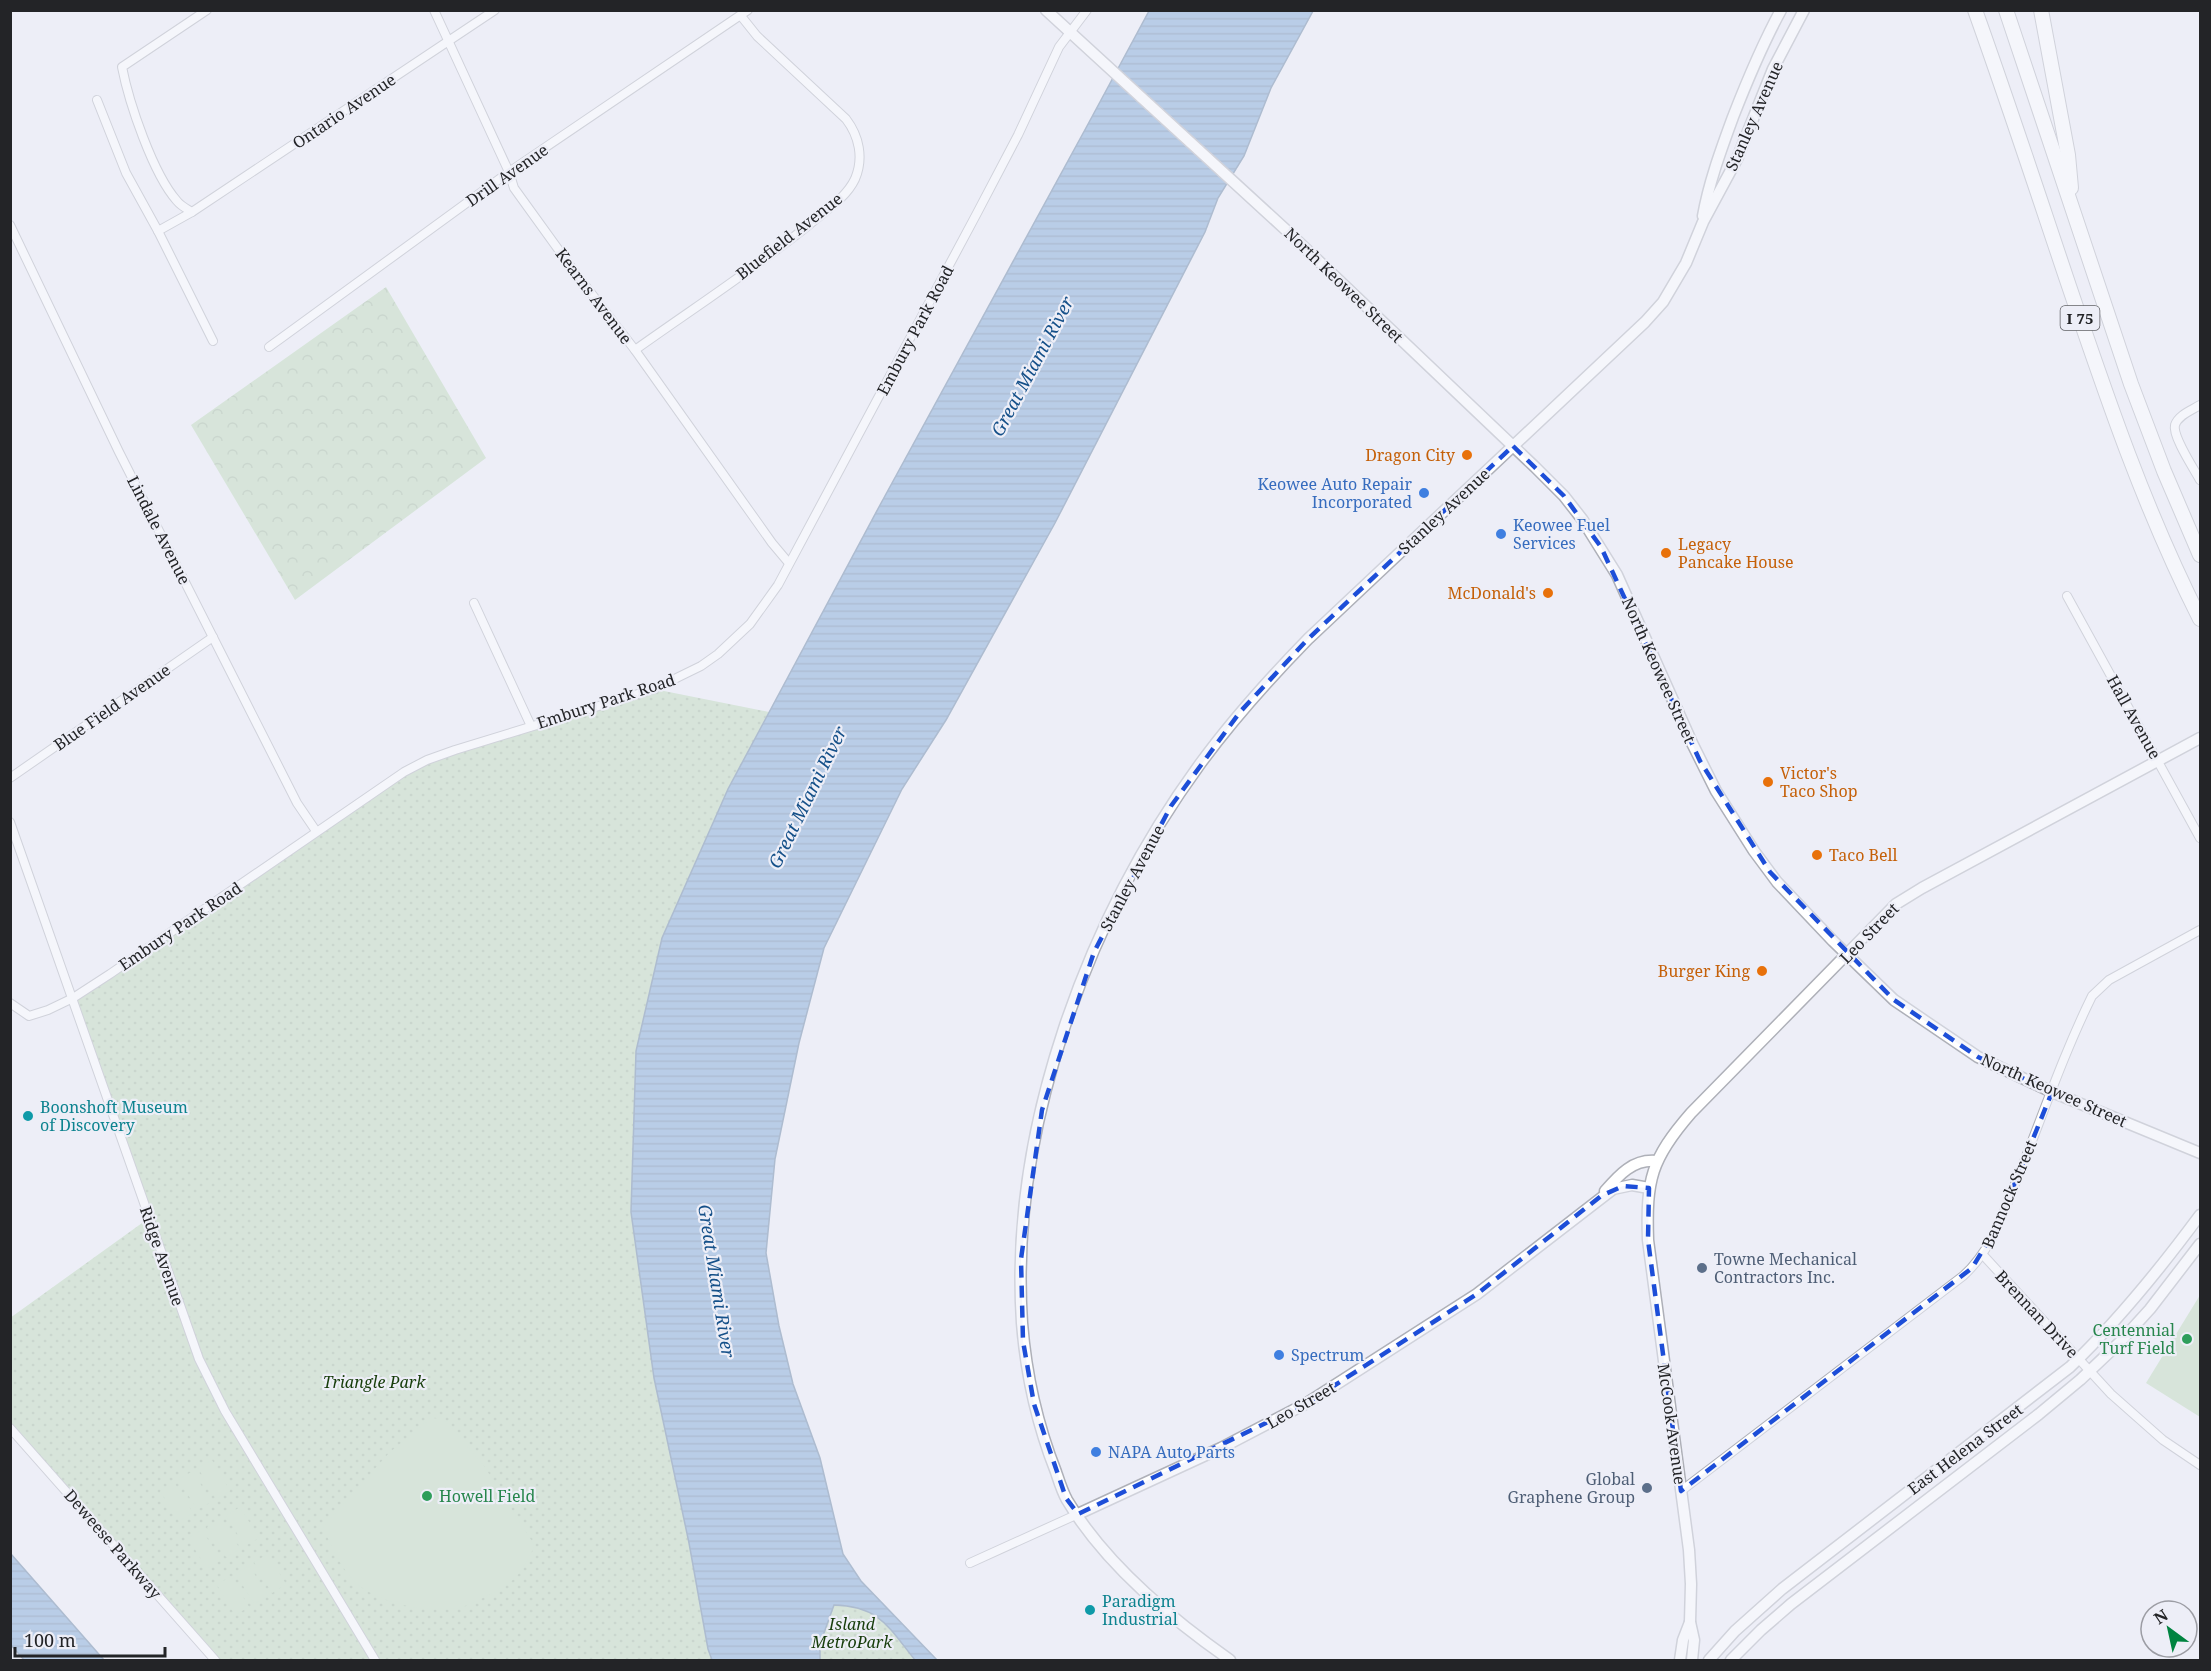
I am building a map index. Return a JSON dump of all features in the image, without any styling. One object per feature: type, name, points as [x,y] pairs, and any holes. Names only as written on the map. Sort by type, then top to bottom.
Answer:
[{"type":"highway","name":"I 75","points":[[1976,10],[2122,440],[2166,548],[2200,619]]},
{"type":"highway","name":"I 75","points":[[2006,10],[2151,438],[2200,555]]},
{"type":"highway","points":[[2040,10],[2068,155],[2074,214]]},
{"type":"street","points":[[192,212],[177,201],[160,173],[141,130],[122,67],[207,10]]},
{"type":"street","name":"Kearns Avenue","points":[[434,10],[509,172],[514,188],[635,350],[772,543],[789,562]]},
{"type":"street","name":"Ontario Avenue","points":[[158,231],[192,212],[495,10]]},
{"type":"street","name":"North Keowee Street","points":[[1046,10],[1265,210],[1564,496],[1601,547],[1630,602],[1700,761],[1740,831],[1778,882],[1847,956],[1894,1000],[1955,1043],[2010,1074],[2200,1153]]},
{"type":"street","name":"Embury Park Road","points":[[10,1003],[29,1016],[73,998],[211,906],[389,781],[427,760],[654,688],[701,666],[718,654],[750,624],[771,596],[1014,143],[1059,47],[1087,10]]},
{"type":"street","name":"Stanley Avenue","points":[[1702,222],[1707,191],[1724,139],[1752,71],[1781,10]]},
{"type":"street","name":"Stanley Avenue","points":[[1230,1660],[1169,1614],[1140,1587],[1116,1562],[1078,1514],[1066,1498],[1062,1488],[1044,1441],[1034,1404],[1023,1341],[1021,1258],[1027,1189],[1042,1110],[1071,1011],[1094,952],[1128,880],[1171,806],[1209,751],[1247,704],[1308,639],[1653,314],[1682,272],[1702,222],[1737,159],[1773,69],[1804,10]]},
{"type":"street","name":"Drill Avenue","points":[[269,347],[509,172],[745,13]]},
{"type":"street","name":"Bluefield Avenue","points":[[635,350],[790,239],[837,201],[848,190],[855,178],[859,147],[851,126],[758,36],[745,13]]},
{"type":"street","points":[[96,100],[126,173],[213,341]]},
{"type":"street","name":"Lindale Avenue","points":[[10,225],[119,452],[297,803],[316,831]]},
{"type":"street","points":[[2199,406],[2184,414],[2175,424],[2175,433],[2200,480]]},
{"type":"street","name":"Hall Avenue","points":[[2067,596],[2200,838]]},
{"type":"street","points":[[474,603],[531,726]]},
{"type":"street","name":"Blue Field Avenue","points":[[10,778],[213,637]]},
{"type":"street","name":"Leo Street","points":[[1601,1196],[1623,1186],[1649,1188],[1656,1161],[1663,1147],[1691,1113],[1847,956],[1869,930],[1906,897],[2200,738]]},
{"type":"street","name":"Ridge Avenue","points":[[10,822],[199,1359],[225,1411],[375,1660]]},
{"type":"street","name":"Bannock Street","points":[[1681,1491],[1962,1276],[1983,1255],[2003,1214],[2085,1010],[2095,992],[2109,980],[2200,930]]},
{"type":"street","name":"Leo Street","points":[[970,1563],[1221,1448],[1307,1403],[1477,1294],[1601,1196],[1628,1168],[1641,1162],[1656,1161]]},
{"type":"street","name":"McCook Avenue","points":[[1649,1188],[1648,1240],[1689,1550],[1692,1584],[1690,1622],[1694,1640],[1692,1660]]},
{"type":"street","name":"East Helena Street","points":[[1708,1660],[1764,1604],[2078,1359],[2136,1298],[2200,1215]]},
{"type":"street","name":"East Helena Street","points":[[1731,1660],[1784,1610],[2039,1414],[2090,1371],[2150,1309],[2200,1244]]},
{"type":"street","name":"Brennan Drive","points":[[1983,1255],[2078,1359],[2136,1418],[2200,1465]]},
{"type":"street","name":"Deweese Parkway","points":[[10,1428],[215,1660]]},
{"type":"street","points":[[1981,1436],[1991,1450]]},
{"type":"street","points":[[1871,1521],[1881,1535]]},
{"type":"street","points":[[1680,1660],[1683,1640],[1690,1622]]},
{"type":"highlighted area","points":[[1513,446],[1564,496],[1601,547],[1700,761],[1770,872],[1894,1000],[1978,1057],[2052,1092],[1997,1227],[1972,1268],[1681,1491],[1648,1240],[1649,1188],[1623,1186],[1601,1196],[1477,1294],[1307,1403],[1078,1514],[1066,1498],[1034,1404],[1023,1341],[1021,1259],[1042,1110],[1094,952],[1171,806],[1240,712],[1308,639]]},
{"type":"green space","points":[[386,287],[486,458],[295,600],[191,425]]},
{"type":"green space","name":"Triangle Park","points":[[654,689],[769,712],[728,789],[636,1051],[631,1212],[654,1378],[712,1660],[215,1660],[11,1428],[10,1318],[149,1218],[73,998],[427,760]]},
{"type":"green space","name":"Centennial Turf Field","points":[[2200,1295],[2200,1417],[2146,1383]]},
{"type":"green space","name":"Howell Field","points":[[431,1418],[444,1419],[484,1466],[535,1546],[515,1578],[496,1591],[459,1608],[432,1609],[402,1605],[362,1587],[343,1567],[323,1527],[389,1453]]},
{"type":"green space","points":[[212,1460],[230,1491],[216,1499],[198,1468]]},
{"type":"green space","points":[[193,1471],[211,1502],[197,1510],[179,1479]]},
{"type":"green space","points":[[174,1482],[193,1513],[179,1521],[160,1491]]},
{"type":"green space","points":[[240,1507],[259,1538],[245,1546],[226,1516]]},
{"type":"green space","points":[[221,1518],[240,1549],[226,1557],[207,1527]]},
{"type":"green space","points":[[202,1530],[221,1560],[207,1569],[188,1538]]},
{"type":"green space","points":[[268,1554],[286,1584],[272,1593],[254,1562]]},
{"type":"green space","points":[[249,1565],[268,1596],[254,1604],[236,1574]]},
{"type":"green space","points":[[231,1576],[249,1607],[235,1615],[217,1585]]},
{"type":"green space","name":"Island MetroPark","points":[[834,1605],[862,1609],[882,1620],[915,1660],[820,1660],[820,1644]]},
{"type":"water","name":"Great Miami River","points":[[1149,11],[1313,11],[1271,88],[1244,156],[1218,198],[1205,232],[1055,523],[946,720],[902,789],[824,948],[799,1043],[775,1159],[766,1253],[779,1326],[793,1384],[820,1458],[843,1554],[861,1581],[937,1660],[915,1660],[890,1629],[873,1614],[850,1606],[834,1605],[820,1644],[820,1660],[712,1660],[654,1378],[631,1212],[636,1051],[662,938],[728,789]]},
{"type":"water","points":[[11,1554],[104,1660],[24,1660],[11,1645]]},
{"type":"place","name":"Dragon City","points":[[1467,455]]},
{"type":"place","name":"Keowee Auto Repair Incorporated","points":[[1424,493]]},
{"type":"place","name":"Keowee Fuel Services","points":[[1501,534]]},
{"type":"place","name":"Legacy Pancake House","points":[[1666,553]]},
{"type":"place","name":"McDonald's","points":[[1548,593]]},
{"type":"place","name":"Victor's Taco Shop","points":[[1768,782]]},
{"type":"place","name":"Taco Bell","points":[[1817,855]]},
{"type":"place","name":"Burger King","points":[[1762,971]]},
{"type":"place","name":"Boonshoft Museum of Discovery","points":[[28,1116]]},
{"type":"place","name":"Towne Mechanical Contractors Inc.","points":[[1702,1268]]},
{"type":"place","name":"Centennial Turf Field","points":[[2187,1339]]},
{"type":"place","name":"Spectrum","points":[[1279,1355]]},
{"type":"place","name":"NAPA Auto Parts","points":[[1096,1452]]},
{"type":"place","name":"Global Graphene Group","points":[[1647,1488]]},
{"type":"place","name":"Howell Field","points":[[427,1496]]},
{"type":"place","name":"Paradigm Industrial","points":[[1090,1610]]}]
